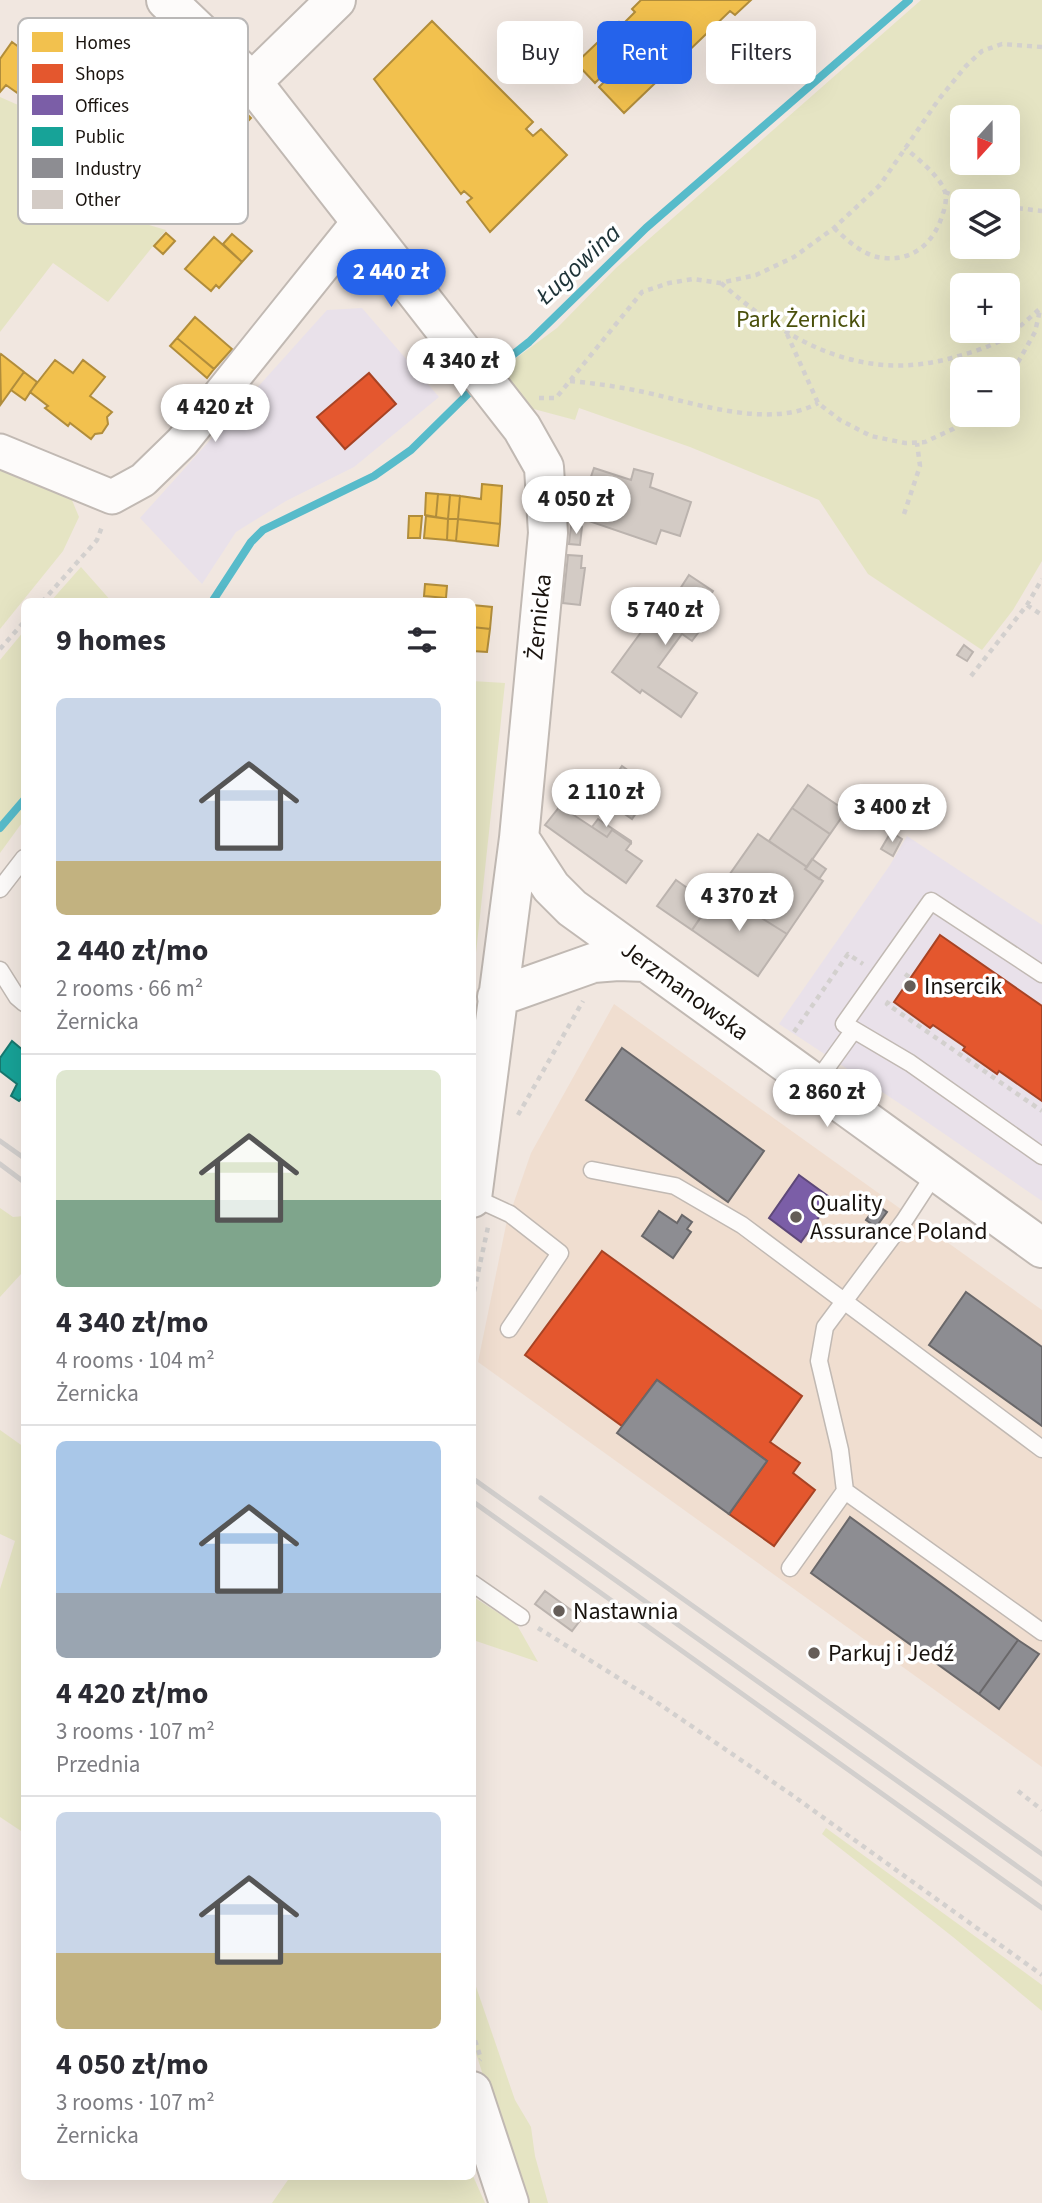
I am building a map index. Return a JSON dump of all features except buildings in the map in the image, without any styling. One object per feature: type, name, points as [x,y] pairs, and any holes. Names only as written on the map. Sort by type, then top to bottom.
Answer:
[{"type":"street","name":"Żernicka","points":[[166,0],[185,18]]},
{"type":"street","points":[[252,82],[335,0]]},
{"type":"street","name":"Żernicka","points":[[248,78],[469,362],[512,397],[525,432],[544,467],[548,533],[519,838],[489,999],[491,1065],[476,1175]]},
{"type":"street","points":[[0,451],[112,497],[143,480],[182,442],[360,220]]},
{"type":"street","name":"Jerzmanowska","points":[[519,838],[551,887],[572,908],[1042,1248]]},
{"type":"street","points":[[489,999],[593,963],[646,962]]},
{"type":"street","points":[[477,2075],[509,2203]]},
{"type":"lane","points":[[0,889],[21,862]]},
{"type":"lane","points":[[1042,974],[932,901],[844,1024],[910,1063],[1042,1156]]},
{"type":"lane","points":[[0,970],[21,1000]]},
{"type":"lane","points":[[815,1084],[853,1031]]},
{"type":"lane","points":[[592,1170],[675,1186],[742,1225],[1042,1449]]},
{"type":"lane","points":[[790,1568],[845,1491],[840,1450],[819,1361],[825,1327],[904,1221],[936,1172]]},
{"type":"lane","points":[[476,1198],[510,1214],[560,1253],[509,1329]]},
{"type":"lane","points":[[845,1491],[1042,1632]]},
{"type":"lane","points":[[476,1586],[521,1617]]},
{"type":"path","points":[[512,397],[556,398],[642,292],[693,279],[720,283],[756,275],[794,257],[834,228],[880,185],[939,99],[982,51],[1002,44],[1042,47]]},
{"type":"path","points":[[905,148],[950,194]]},
{"type":"path","points":[[834,228],[853,245],[874,256],[887,259],[910,254],[923,248],[939,228],[946,207],[946,192]]},
{"type":"path","points":[[1020,208],[1042,211]]},
{"type":"path","points":[[720,283],[787,334],[834,355],[862,363],[897,367],[939,362],[973,352],[1001,340],[1041,308]]},
{"type":"path","points":[[1020,359],[1035,332],[1041,308]]},
{"type":"path","points":[[787,334],[818,403],[840,420],[871,436],[917,443],[925,442],[956,427]]},
{"type":"path","points":[[570,381],[634,390],[725,409],[774,415],[807,409],[818,403]]},
{"type":"path","points":[[904,514],[920,466],[917,443]]},
{"type":"path","points":[[46,598],[97,540],[112,497]]},
{"type":"path","points":[[971,676],[1027,605],[1042,579]]},
{"type":"path","points":[[1027,605],[1042,615]]},
{"type":"path","points":[[0,649],[21,625]]},
{"type":"path","points":[[787,1041],[848,954],[879,975]]},
{"type":"path","points":[[523,1104],[590,990]]},
{"type":"path","points":[[887,1004],[1042,1111]]},
{"type":"path","points":[[521,1617],[649,1697],[792,1795],[1042,1975]]},
{"type":"path","points":[[1018,1791],[1042,1810]]},
{"type":"shaded area","points":[[362,308],[439,397],[354,467],[286,501],[236,532],[202,584],[140,518],[327,310]]},
{"type":"shaded area","points":[[907,836],[1042,925],[1042,1201],[779,1024],[890,865]]},
{"type":"shaded area","points":[[614,1004],[1042,1310],[1042,1767],[478,1362],[506,1225],[531,1153]]},
{"type":"green space","name":"Park Żernicki","points":[[921,0],[1042,0],[1042,561],[1013,610],[982,650],[868,574],[819,500],[690,447],[579,408],[575,420],[530,408],[501,369],[557,328],[616,268]]},
{"type":"green space","points":[[0,97],[18,105],[18,224],[146,224],[166,230],[108,302],[53,263],[0,332]]},
{"type":"green space","points":[[0,462],[69,493],[79,517],[63,551],[25,598],[21,598],[21,603],[0,629]]},
{"type":"green space","points":[[81,567],[108,598],[54,598]]},
{"type":"green space","points":[[21,635],[21,824],[0,853],[0,660]]},
{"type":"green space","points":[[476,681],[505,683],[476,953]]},
{"type":"green space","points":[[0,1208],[13,1217],[21,1216],[21,1274],[0,1297]]},
{"type":"green space","points":[[0,1430],[21,1445],[21,1831],[0,1817],[0,1589],[15,1541],[0,1534]]},
{"type":"green space","points":[[476,1599],[517,1625],[538,1662],[476,1641]]},
{"type":"green space","points":[[826,1828],[1042,1985],[1042,2011],[822,1834]]},
{"type":"green space","points":[[476,1987],[515,2100],[531,2127],[535,2156],[548,2203],[524,2203],[476,2053]]},
{"type":"green space","points":[[288,2180],[475,2180],[485,2203],[272,2203]]},
{"type":"waterway","name":"Ługowina","points":[[491,372],[529,342],[646,228],[909,0]]},
{"type":"waterway","name":"Ługowina","points":[[215,598],[251,542],[263,530],[374,476],[411,450],[476,386]]},
{"type":"waterway","name":"Ługowina","points":[[0,828],[21,804]]},
{"type":"railway","points":[[0,1141],[21,1156]]},
{"type":"railway","points":[[0,1164],[21,1180]]},
{"type":"railway","points":[[476,1481],[1042,1884]]},
{"type":"railway","points":[[541,1498],[1042,1854]]},
{"type":"railway","points":[[476,1504],[1042,1908]]},
{"type":"place","name":"Insercik","points":[[910,986]]},
{"type":"place","name":"Quality Assurance Poland","points":[[796,1217]]},
{"type":"place","name":"Nastawnia","points":[[559,1611]]},
{"type":"place","name":"Parkuj i Jedź","points":[[814,1653]]}]
